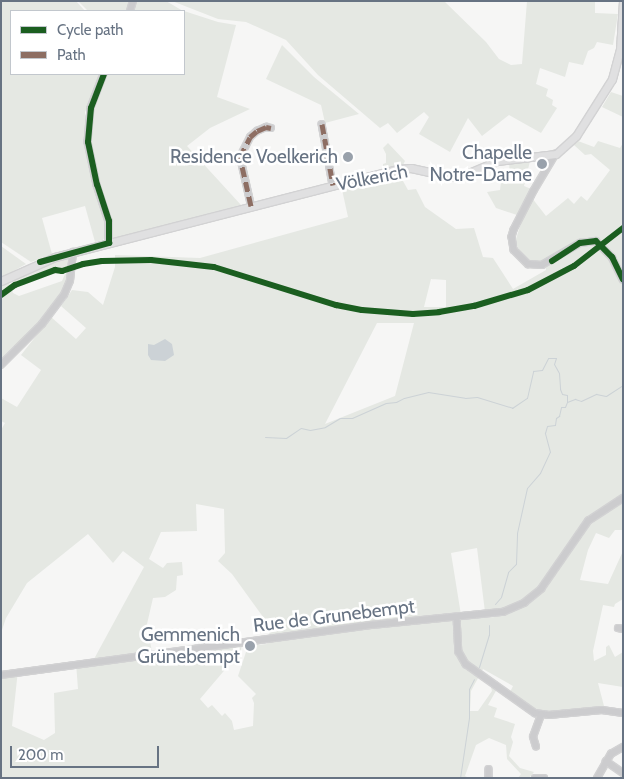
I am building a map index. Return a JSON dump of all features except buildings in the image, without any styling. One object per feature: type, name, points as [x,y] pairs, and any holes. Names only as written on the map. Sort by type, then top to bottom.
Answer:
[{"type":"main road","points":[[556,154],[576,136],[612,79],[620,50],[623,1]]},
{"type":"main road","name":"Völkerich","points":[[1,282],[40,262],[73,252],[405,168],[444,176],[458,176],[497,161],[556,154]]},
{"type":"street","points":[[104,75],[91,108],[88,142],[97,185],[109,221],[109,243]]},
{"type":"street","points":[[322,124],[333,185]]},
{"type":"street","points":[[251,206],[240,157],[250,137],[256,131],[266,127],[271,128]]},
{"type":"street","points":[[556,154],[514,230],[512,237],[514,250],[528,264],[542,265],[580,243],[596,241],[612,257],[623,280]]},
{"type":"street","points":[[1,365],[42,324],[64,296],[69,286],[73,252]]},
{"type":"street","name":"Rue de Grunebempt","points":[[1,675],[372,625],[503,612],[533,597],[541,589],[588,522],[623,498]]},
{"type":"street","points":[[457,617],[460,652],[466,664],[535,713],[602,710],[623,713]]},
{"type":"street","points":[[536,747],[533,737],[541,714]]},
{"type":"street","points":[[597,778],[611,754],[623,747]]},
{"type":"street","points":[[606,762],[623,773]]},
{"type":"street","points":[[489,769],[489,778]]},
{"type":"street","points":[[535,778],[544,778]]},
{"type":"shaded area","points":[[1,1],[76,1],[84,10],[10,10],[10,75],[102,75],[85,112],[85,129],[89,160],[107,229],[106,235],[103,240],[95,242],[85,206],[42,218],[52,254],[31,262],[1,242]]},
{"type":"shaded area","points":[[78,1],[131,1],[129,10],[87,10]]},
{"type":"shaded area","points":[[135,1],[166,1],[181,10],[132,10]]},
{"type":"shaded area","points":[[172,1],[444,1],[486,42],[499,59],[511,65],[522,64],[527,1],[595,1],[595,13],[618,14],[613,45],[597,42],[594,48],[588,51],[583,65],[569,62],[565,77],[540,68],[536,84],[548,89],[546,96],[553,100],[552,105],[557,108],[541,133],[509,115],[482,136],[468,118],[450,152],[419,134],[429,117],[424,112],[397,133],[388,123],[380,128],[318,75],[286,40],[246,22],[218,19]]},
{"type":"shaded area","points":[[185,11],[218,22],[236,25],[217,97],[250,109],[210,128],[187,146],[241,205],[112,239],[111,225],[99,186],[92,152],[90,133],[93,105],[105,75],[185,75]]},
{"type":"shaded area","points":[[282,45],[314,77],[359,114],[325,123],[321,105],[266,79]]},
{"type":"shaded area","points":[[611,92],[623,96],[623,117],[602,107]]},
{"type":"shaded area","points":[[578,141],[594,147],[598,141],[620,148],[623,143],[623,275],[607,248],[604,251],[614,264],[623,285],[623,495],[593,513],[580,526],[544,583],[526,600],[514,606],[485,612],[477,548],[451,553],[461,615],[431,616],[461,619],[495,617],[527,606],[547,587],[590,525],[623,501],[623,530],[615,530],[609,538],[596,533],[588,550],[580,580],[608,584],[623,551],[623,599],[615,604],[614,607],[603,605],[593,651],[594,661],[606,655],[606,647],[609,645],[615,657],[623,652],[623,687],[598,683],[604,706],[544,712],[532,707],[510,692],[513,686],[483,669],[471,691],[470,711],[478,711],[492,691],[490,684],[497,689],[488,705],[497,708],[494,717],[515,724],[511,737],[513,742],[509,756],[520,768],[534,772],[529,778],[518,778],[521,774],[507,759],[506,745],[489,738],[476,745],[465,776],[469,778],[1,778],[1,672],[18,670],[12,726],[44,740],[55,733],[54,693],[78,689],[76,663],[94,659],[144,567],[123,551],[113,563],[88,534],[27,583],[6,618],[1,633],[1,430],[5,423],[1,421],[1,398],[17,407],[41,370],[21,355],[51,317],[76,339],[86,328],[61,306],[72,290],[88,292],[103,305],[115,267],[115,255],[200,258],[348,217],[341,185],[398,172],[408,190],[416,189],[425,207],[456,229],[474,228],[483,257],[493,258],[513,289],[546,270],[545,261],[540,263],[524,259],[515,242],[523,217],[496,208],[487,192],[500,190],[501,182],[510,180],[509,159],[531,157],[524,186],[536,191],[532,198],[546,216],[568,198],[574,204],[581,196],[587,201],[610,170],[591,154],[585,155],[574,145]],"holes":[[[431,279],[446,280],[446,307],[424,307]],[[377,323],[414,323],[395,396],[325,424]],[[196,504],[224,509],[225,553],[218,561],[232,574],[266,621],[270,636],[267,644],[248,646],[238,676],[256,694],[252,698],[254,703],[253,726],[234,730],[232,721],[225,713],[222,716],[212,705],[208,708],[200,699],[240,652],[244,640],[152,652],[147,624],[153,598],[165,597],[176,590],[177,576],[183,575],[182,562],[167,563],[163,568],[149,559],[161,532],[197,531]]]},
{"type":"shaded area","points":[[388,143],[405,161],[403,165],[383,168],[383,164],[386,163],[386,154],[383,148]]},
{"type":"shaded area","points":[[1,246],[26,264],[1,278]]},
{"type":"shaded area","points":[[68,257],[70,266],[65,269],[55,268],[14,284],[13,279],[53,260]]},
{"type":"shaded area","points":[[65,274],[68,274],[67,287],[64,287],[64,292],[25,339],[1,361],[1,284],[9,283],[13,293],[19,296],[62,281]]},
{"type":"shaded area","points":[[165,339],[172,344],[174,355],[165,361],[151,360],[148,355],[148,344],[154,345]]},
{"type":"waterway","points":[[265,437],[286,438],[301,428],[310,430],[325,427],[340,418],[352,418],[386,403],[396,402],[428,392],[465,398],[477,397],[512,408],[527,398],[533,371],[542,370],[548,358],[556,358],[554,364],[559,373],[560,389],[562,394],[567,395],[567,402]]},
{"type":"waterway","points":[[495,604],[501,597],[508,572],[516,564],[517,533],[527,488],[540,473],[550,452],[545,433],[547,426],[555,425],[561,407],[565,407],[567,402],[575,399],[581,401],[596,394],[606,396],[623,385]]},
{"type":"waterway","points":[[479,667],[489,635],[489,625]]},
{"type":"waterway","points":[[460,778],[469,718],[469,689],[474,679]]},
{"type":"marked path","points":[[322,124],[333,185]]},
{"type":"marked path","points":[[251,206],[240,157],[250,137],[266,127],[271,128]]},
{"type":"cycle path","points":[[40,262],[109,243],[109,221],[97,185],[88,142],[91,108],[104,75]]},
{"type":"cycle path","points":[[1,295],[15,285],[55,270],[62,271],[83,264],[102,261],[151,260],[214,267],[336,305],[362,310],[413,314],[439,312],[474,306],[528,290],[574,266],[623,228]]},
{"type":"cycle path","points":[[552,261],[580,243],[596,241],[612,257],[623,280]]},
{"type":"place","name":"Residence Voelkerich","points":[[348,157]]},
{"type":"place","name":"Chapelle Notre-Dame","points":[[542,164]]},
{"type":"place","name":"Gemmenich Grünebempt","points":[[250,646]]}]
